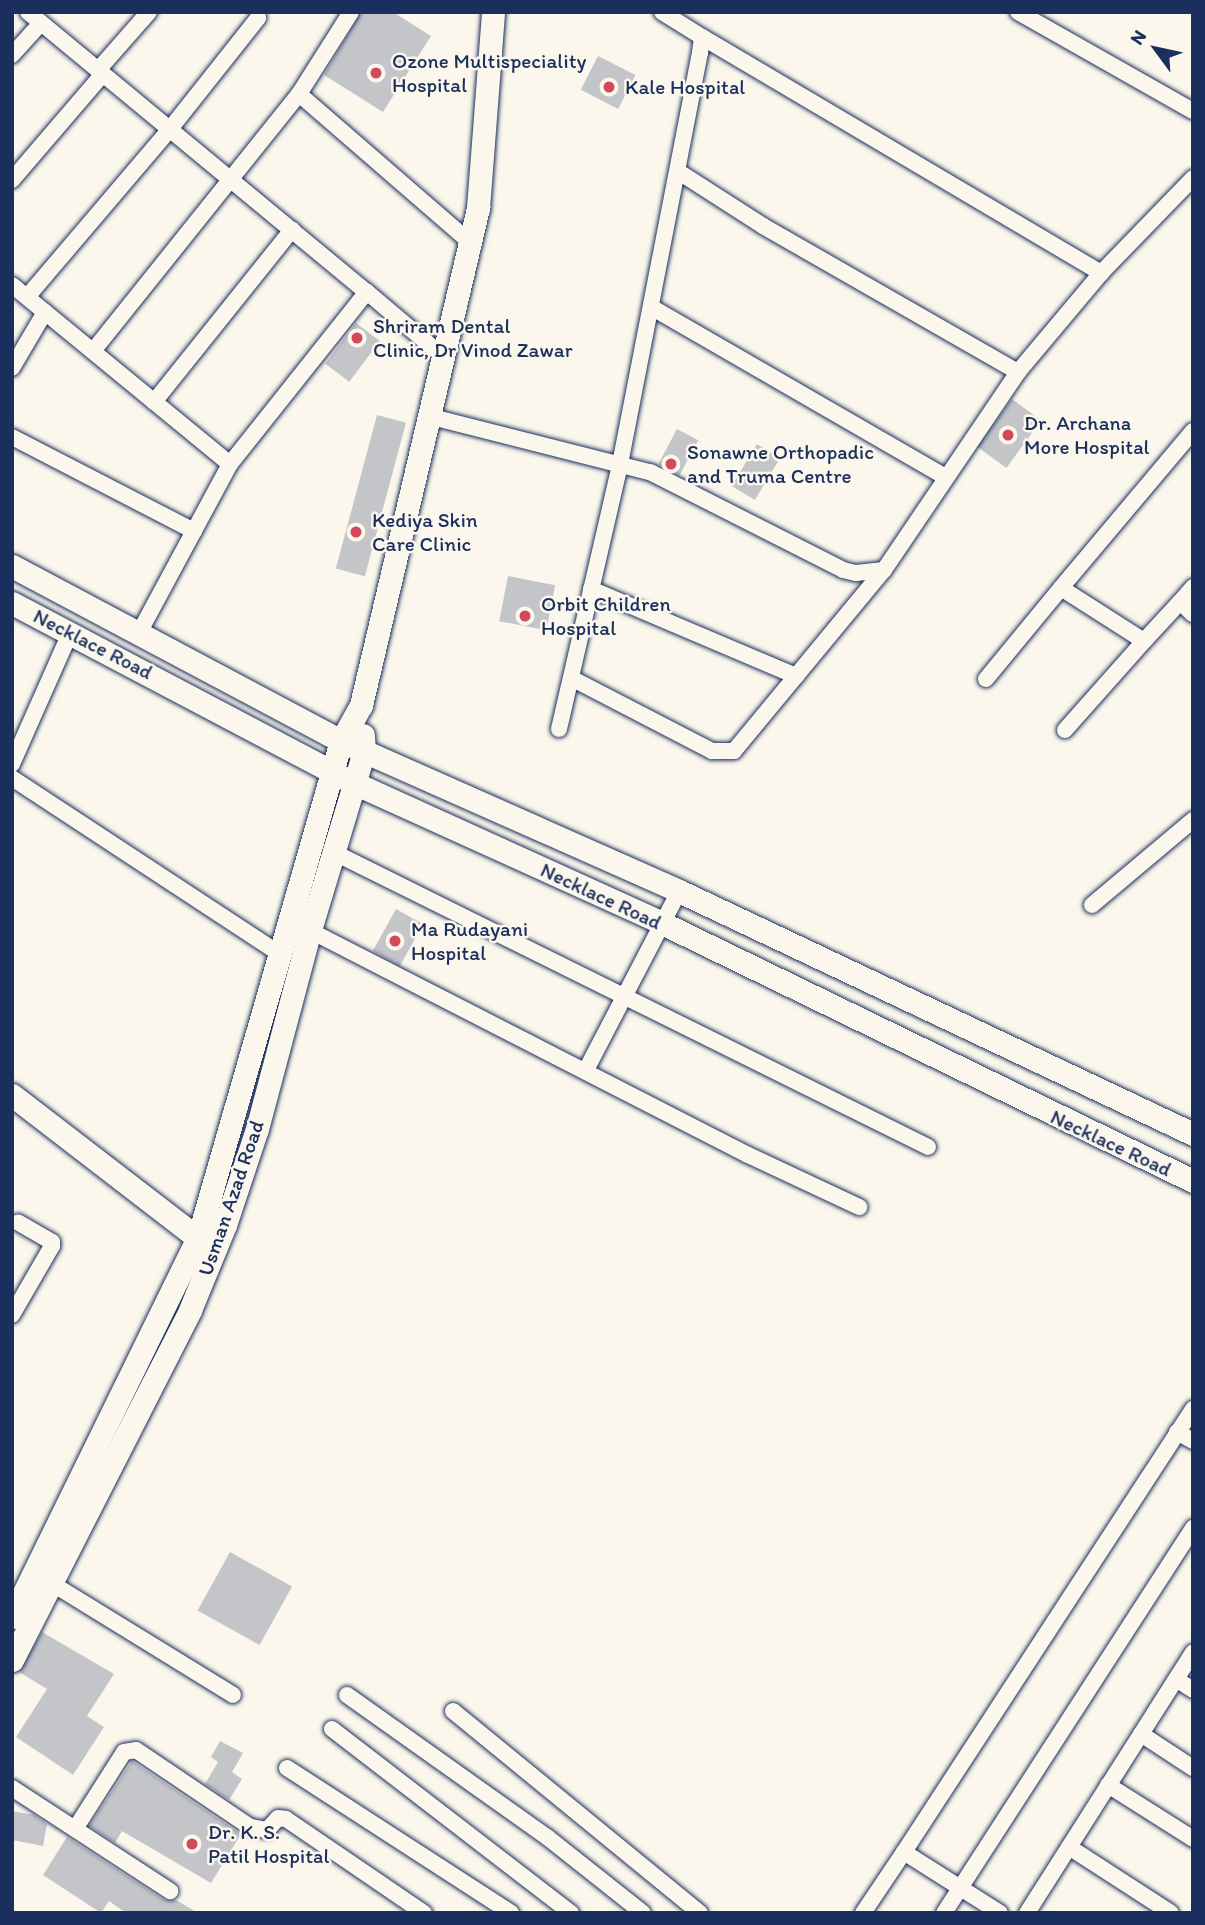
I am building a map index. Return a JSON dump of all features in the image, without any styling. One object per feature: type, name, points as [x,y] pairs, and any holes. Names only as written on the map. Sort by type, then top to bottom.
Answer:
[{"type":"main road","name":"Usman Azad Road","points":[[12,1617],[42,1577],[190,1310],[220,1238],[257,1129],[332,770],[341,741],[361,705],[478,208],[493,12]]},
{"type":"main road","name":"Necklace Road","points":[[12,566],[140,631],[341,741],[679,891],[1193,1134]]},
{"type":"main road","name":"Necklace Road","points":[[12,603],[71,631],[354,783],[662,923],[1193,1181]]},
{"type":"main road","name":"Usman Azad Road","points":[[14,1650],[42,1577],[198,1238],[280,954],[300,925],[333,852],[364,751],[361,705]]},
{"type":"main road","points":[[12,1095],[198,1238]]},
{"type":"street","points":[[12,180],[149,12]]},
{"type":"street","points":[[93,351],[233,181],[299,94],[351,12]]},
{"type":"street","points":[[662,12],[1101,273]]},
{"type":"street","points":[[1018,12],[1193,111]]},
{"type":"street","points":[[12,55],[34,17],[444,357]]},
{"type":"street","points":[[27,297],[170,129],[258,18]]},
{"type":"street","points":[[559,729],[620,464],[679,172],[702,37]]},
{"type":"street","points":[[299,94],[470,242]]},
{"type":"street","points":[[679,172],[763,226],[1018,372]]},
{"type":"street","points":[[571,678],[722,754],[745,743],[884,569],[944,476],[1018,372],[1101,273],[1193,178]]},
{"type":"street","points":[[154,402],[292,230]]},
{"type":"street","points":[[12,285],[230,464]]},
{"type":"street","points":[[140,631],[230,464],[367,292]]},
{"type":"street","points":[[651,307],[944,476]]},
{"type":"street","points":[[12,368],[45,312]]},
{"type":"street","points":[[428,415],[620,464],[662,478],[843,570],[856,573],[884,569]]},
{"type":"street","points":[[986,679],[1193,431]]},
{"type":"street","points":[[12,437],[194,531]]},
{"type":"street","points":[[1065,730],[1193,587]]},
{"type":"street","points":[[1061,588],[1144,641]]},
{"type":"street","points":[[591,589],[796,676]]},
{"type":"street","points":[[1180,602],[1193,614]]},
{"type":"street","points":[[12,764],[71,631]]},
{"type":"street","points":[[12,778],[280,954]]},
{"type":"street","points":[[1092,905],[1191,827]]},
{"type":"street","points":[[333,852],[623,999],[928,1147]]},
{"type":"street","points":[[586,1070],[679,891]]},
{"type":"street","points":[[300,925],[859,1207]]},
{"type":"street","points":[[12,1315],[52,1246],[48,1238],[18,1222]]},
{"type":"street","points":[[863,1913],[1193,1409]]},
{"type":"street","points":[[1177,1432],[1193,1441]]},
{"type":"street","points":[[944,1913],[1193,1528]]},
{"type":"street","points":[[42,1577],[233,1695]]},
{"type":"street","points":[[1027,1913],[1193,1652]]},
{"type":"street","points":[[1176,1679],[1193,1690]]},
{"type":"street","points":[[347,1695],[547,1837],[643,1913]]},
{"type":"street","points":[[453,1711],[700,1913]]},
{"type":"street","points":[[332,1729],[572,1913]]},
{"type":"street","points":[[1141,1734],[1193,1768]]},
{"type":"street","points":[[75,1829],[124,1752],[136,1750],[250,1827],[267,1830],[278,1818],[286,1819],[424,1913]]},
{"type":"street","points":[[287,1768],[511,1913]]},
{"type":"street","points":[[1108,1785],[1193,1839]]},
{"type":"street","points":[[12,1788],[170,1891]]},
{"type":"street","points":[[1069,1847],[1171,1913]]},
{"type":"street","points":[[904,1852],[1000,1913]]},
{"type":"building","points":[[361,12],[393,12],[431,36],[383,112],[324,75]]},
{"type":"building","points":[[598,56],[635,75],[618,109],[581,90]]},
{"type":"building","points":[[356,323],[380,341],[349,382],[325,364]]},
{"type":"building","points":[[1012,399],[1041,420],[1006,468],[977,447]]},
{"type":"building","points":[[377,415],[406,423],[365,576],[336,569]]},
{"type":"building","points":[[677,429],[698,440],[679,476],[658,464]]},
{"type":"building","points":[[757,444],[780,458],[755,500],[732,486]]},
{"type":"building","points":[[508,576],[555,585],[546,630],[499,621]]},
{"type":"building","points":[[396,909],[423,924],[400,966],[373,951]]},
{"type":"building","points":[[230,1552],[292,1586],[260,1645],[198,1611]]},
{"type":"building","points":[[42,1632],[114,1674],[87,1716],[104,1727],[73,1775],[16,1737],[47,1689],[19,1672]]},
{"type":"building","points":[[220,1741],[243,1753],[232,1772],[242,1779],[229,1800],[205,1784],[218,1762],[211,1757]]},
{"type":"building","points":[[132,1761],[241,1834],[211,1883],[122,1831],[115,1843],[89,1826]]},
{"type":"building","points":[[12,1811],[34,1815],[47,1824],[43,1846],[12,1840]]},
{"type":"building","points":[[67,1837],[164,1900],[176,1900],[198,1913],[126,1913],[109,1901],[101,1913],[43,1875]]},
{"type":"place","name":"Ozone Multispeciality Hospital","points":[[376,73]]},
{"type":"place","name":"Kale Hospital","points":[[609,87]]},
{"type":"place","name":"Shriram Dental Clinic, Dr Vinod Zawar","points":[[357,338]]},
{"type":"place","name":"Dr. Archana More Hospital","points":[[1008,435]]},
{"type":"place","name":"Sonawne Orthopadic and Truma Centre","points":[[671,464]]},
{"type":"place","name":"Kediya Skin Care Clinic","points":[[356,532]]},
{"type":"place","name":"Orbit Children Hospital","points":[[525,616]]},
{"type":"place","name":"Ma Rudayani Hospital","points":[[395,941]]},
{"type":"place","name":"Dr. K. S. Patil Hospital","points":[[192,1844]]}]
